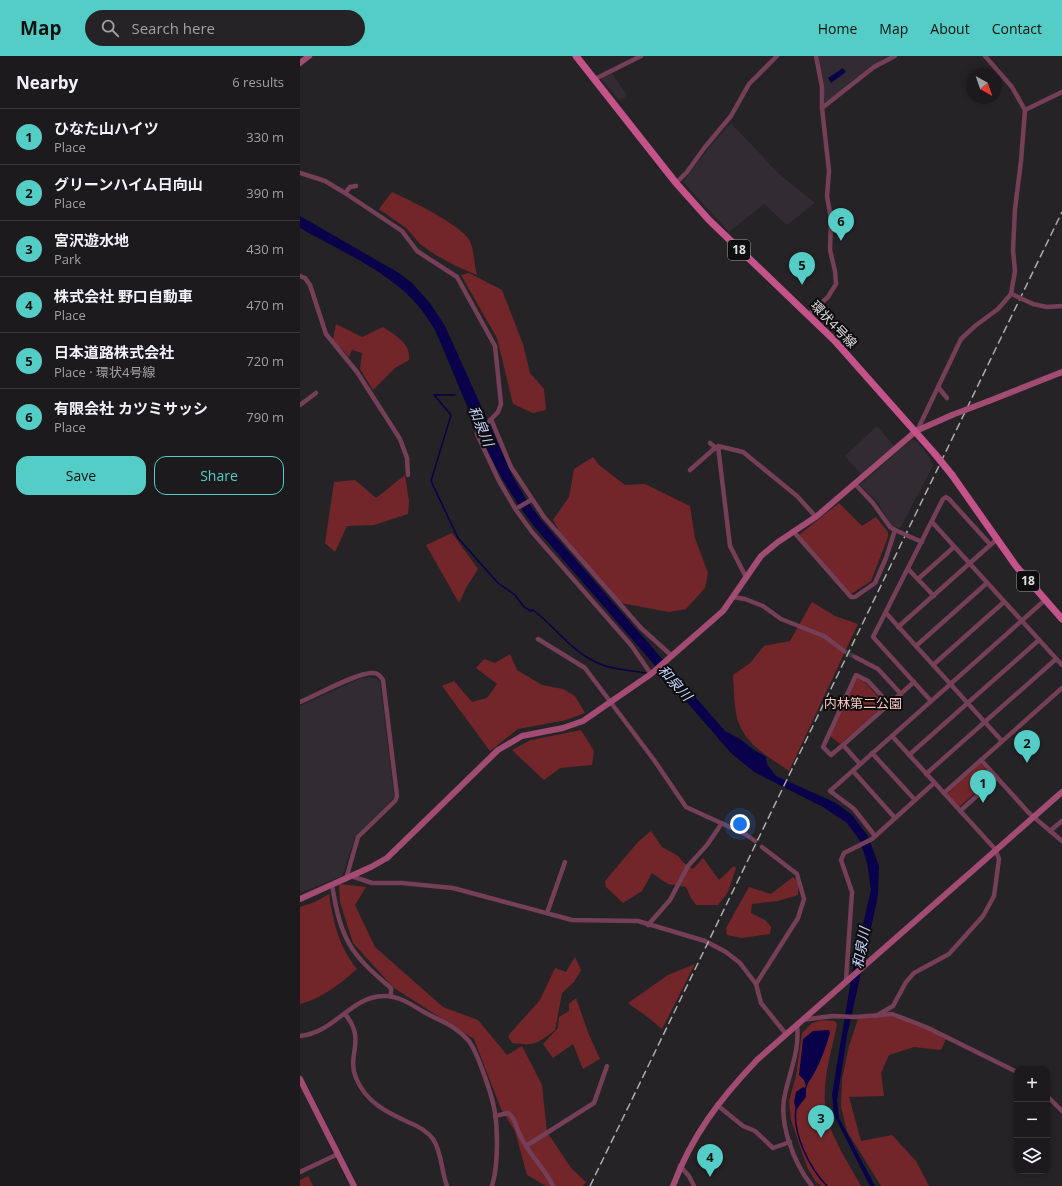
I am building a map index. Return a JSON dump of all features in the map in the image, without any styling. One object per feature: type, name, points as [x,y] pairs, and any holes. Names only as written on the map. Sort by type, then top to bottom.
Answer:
[{"type":"main road","name":"環状4号線","points":[[576,56],[676,183],[727,239],[809,314],[916,431],[952,475],[1016,566],[1062,619]]},
{"type":"street","points":[[300,63],[309,56]]},
{"type":"street","points":[[595,80],[641,56]]},
{"type":"street","points":[[676,183],[687,172],[705,147],[731,116],[749,84],[777,56]]},
{"type":"street","points":[[809,314],[828,297],[836,284],[835,271],[830,250],[830,219],[827,196],[828,171],[822,108],[822,86],[816,56]]},
{"type":"street","points":[[822,108],[874,68],[895,56]]},
{"type":"street","points":[[916,431],[961,339],[1013,295],[1015,271],[1012,250],[1025,110],[1012,87],[985,56]]},
{"type":"street","points":[[1025,110],[1062,92]]},
{"type":"street","points":[[300,173],[325,180],[346,192],[402,231],[417,251],[457,277],[495,346],[501,404],[498,412],[476,434],[499,481],[516,510],[532,532],[631,645],[651,674]]},
{"type":"street","points":[[346,192],[350,187],[356,186]]},
{"type":"street","points":[[300,276],[305,278],[310,284],[326,334],[357,372],[400,439],[406,458],[408,475]]},
{"type":"street","points":[[1013,295],[1032,304],[1047,307],[1062,306]]},
{"type":"street","points":[[300,899],[371,867],[396,851],[498,750],[506,744],[522,736],[574,725],[584,721],[651,674],[711,623],[733,597],[760,556],[793,531],[816,517],[916,431],[952,415],[1062,372]]},
{"type":"street","points":[[938,387],[948,398]]},
{"type":"street","points":[[300,405],[316,393]]},
{"type":"street","points":[[489,422],[529,500],[641,628],[672,656]]},
{"type":"street","points":[[710,443],[716,448],[722,466],[730,546],[746,577]]},
{"type":"street","points":[[690,470],[718,446],[743,452],[797,496],[816,517]]},
{"type":"street","points":[[855,484],[874,503],[890,527],[922,542]]},
{"type":"street","points":[[931,701],[873,637],[943,499],[946,497],[988,542]]},
{"type":"street","points":[[519,507],[529,500]]},
{"type":"street","points":[[932,522],[1062,665]]},
{"type":"street","points":[[793,531],[851,597],[855,597],[875,582],[886,558],[895,530]]},
{"type":"street","points":[[898,627],[997,539]]},
{"type":"street","points":[[918,579],[954,547]]},
{"type":"street","points":[[908,569],[934,596]]},
{"type":"street","points":[[916,646],[987,583]]},
{"type":"street","points":[[733,597],[745,599],[763,606],[781,619],[824,636],[844,651]]},
{"type":"street","points":[[873,838],[854,809],[830,791],[1045,600]]},
{"type":"street","points":[[933,665],[1004,602]]},
{"type":"street","points":[[886,613],[1002,741]]},
{"type":"street","points":[[538,639],[579,663],[611,702],[654,760],[686,807],[722,823],[755,841]]},
{"type":"street","points":[[909,755],[1039,640]]},
{"type":"street","points":[[855,657],[878,669],[900,694]]},
{"type":"street","points":[[926,774],[1056,659]]},
{"type":"street","points":[[300,702],[359,675],[372,672],[378,674],[383,680],[397,796],[395,801],[358,837],[348,878]]},
{"type":"street","points":[[889,704],[868,681],[856,675],[821,746],[832,755],[914,682]]},
{"type":"street","points":[[944,793],[1062,688]]},
{"type":"street","points":[[876,1016],[893,1006],[906,982],[914,973],[949,954],[983,916],[994,896],[999,859],[995,849],[892,736]]},
{"type":"street","points":[[842,745],[860,764]]},
{"type":"street","points":[[872,753],[915,800]]},
{"type":"street","points":[[981,760],[1030,814],[1034,815],[1062,841]]},
{"type":"street","points":[[853,770],[895,818]]},
{"type":"street","points":[[960,810],[997,778]]},
{"type":"street","points":[[849,978],[852,892],[841,860],[844,853],[873,838],[934,783]]},
{"type":"street","points":[[673,1186],[680,1166],[703,1124],[717,1105],[757,1060],[995,849],[1062,792]]},
{"type":"street","points":[[1050,831],[1062,821]]},
{"type":"street","points":[[648,925],[670,900],[688,866],[707,845],[722,823]]},
{"type":"street","points":[[756,984],[798,918],[804,899],[797,874],[762,847]]},
{"type":"street","points":[[547,913],[565,862]]},
{"type":"street","points":[[348,878],[372,883],[402,883],[453,888],[572,920],[638,921],[705,941],[726,952],[740,963],[756,984],[761,1003],[786,1034]]},
{"type":"street","points":[[332,885],[338,918],[347,943],[361,961],[391,988],[391,996]]},
{"type":"street","points":[[300,1036],[319,1032],[359,1002],[377,997],[391,996],[448,1024],[468,1039],[480,1064],[495,1116],[495,1170],[492,1186]]},
{"type":"street","points":[[345,1014],[354,1028],[357,1039],[354,1066],[356,1077],[360,1085],[376,1104],[420,1128],[434,1140],[447,1186]]},
{"type":"street","points":[[799,1022],[832,1016],[856,1017],[892,1014],[926,1027],[1014,1071]]},
{"type":"street","points":[[799,1022],[798,1041],[783,1102],[784,1124],[801,1167],[812,1186]]},
{"type":"street","points":[[526,1146],[594,1103],[608,1066]]},
{"type":"street","points":[[300,1079],[354,1186]]},
{"type":"street","points":[[1050,1099],[1062,1110]]},
{"type":"street","points":[[717,1105],[743,1126],[755,1131],[773,1148],[790,1142]]},
{"type":"street","points":[[495,1116],[508,1113],[512,1116],[526,1146],[549,1176],[554,1186]]},
{"type":"street","points":[[300,1172],[338,1154]]},
{"type":"street","points":[[680,1166],[689,1176],[694,1186]]},
{"type":"shaded area","points":[[818,56],[892,56],[827,102],[825,101]]},
{"type":"shaded area","points":[[611,72],[627,95],[620,101],[600,78]]},
{"type":"shaded area","points":[[731,123],[778,173],[815,203],[787,225],[764,204],[729,232],[683,182],[707,150]]},
{"type":"shaded area","points":[[877,426],[894,446],[861,474],[845,456]]},
{"type":"shaded area","points":[[912,439],[916,441],[931,459],[930,461],[933,466],[900,528],[891,525],[878,503],[860,485]]},
{"type":"shaded area","points":[[369,677],[377,679],[380,683],[394,796],[392,800],[355,837],[342,876],[300,893],[300,706],[359,679]]},
{"type":"green space","points":[[392,192],[446,221],[465,235],[470,241],[477,275],[434,254],[420,244],[406,228],[379,209]]},
{"type":"green space","points":[[469,273],[502,290],[523,344],[530,373],[544,389],[546,410],[533,413],[513,404],[497,338],[461,275]]},
{"type":"green space","points":[[336,324],[362,337],[383,327],[402,340],[408,349],[409,360],[395,368],[373,390],[360,369],[362,353],[352,350],[349,357],[333,340]]},
{"type":"green space","points":[[593,457],[599,465],[625,485],[645,484],[690,506],[695,538],[708,573],[705,588],[686,609],[669,612],[621,603],[568,546],[553,520],[569,497],[574,469]]},
{"type":"green space","points":[[405,475],[409,501],[408,514],[374,525],[347,526],[335,552],[325,543],[334,482],[355,480],[376,498]]},
{"type":"green space","points":[[839,503],[862,526],[876,517],[888,532],[888,537],[871,581],[851,594],[799,535]]},
{"type":"green space","points":[[452,533],[478,569],[466,588],[459,603],[426,545]]},
{"type":"green space","points":[[812,602],[835,616],[858,624],[789,771],[760,751],[743,732],[736,713],[733,675],[750,663],[764,646],[790,641]]},
{"type":"green space","points":[[510,654],[517,670],[542,685],[563,689],[575,696],[585,713],[566,720],[518,729],[490,751],[442,686],[454,681],[472,702],[487,698],[497,684],[476,668],[484,659],[495,663]]},
{"type":"green space","name":"内林第二公園","points":[[857,678],[866,683],[885,705],[840,744],[830,736]]},
{"type":"green space","points":[[581,730],[594,751],[592,765],[560,768],[544,780],[512,750],[531,740]]},
{"type":"green space","points":[[980,763],[993,777],[959,807],[947,794]]},
{"type":"green space","points":[[651,831],[662,847],[678,856],[684,863],[693,869],[703,858],[719,880],[734,866],[736,868],[728,892],[718,905],[696,905],[686,887],[668,884],[652,873],[642,891],[623,903],[606,887],[605,881],[638,842]]},
{"type":"green space","points":[[793,877],[798,882],[798,895],[778,901],[752,904],[751,913],[765,920],[771,927],[770,934],[742,938],[727,935],[726,928],[749,887],[771,894]]},
{"type":"green space","points":[[339,884],[366,887],[355,905],[375,947],[443,1007],[478,1020],[507,1055],[522,1046],[542,1085],[547,1132],[571,1168],[586,1182],[583,1186],[546,1186],[527,1175],[515,1131],[501,1109],[474,1039],[394,988],[353,943],[340,902]]},
{"type":"green space","points":[[329,894],[341,943],[357,969],[338,985],[324,994],[300,1004],[300,907],[315,902]]},
{"type":"green space","points":[[575,957],[581,970],[574,982],[562,993],[555,1030],[535,1043],[512,1043],[508,1036],[540,1000],[555,968],[566,972]]},
{"type":"green space","points":[[695,964],[662,1029],[628,1003],[668,975]]},
{"type":"green space","points":[[576,998],[589,1035],[600,1059],[583,1069],[573,1044],[553,1058],[543,1044],[558,1028],[559,1017],[569,1011],[569,1004]]},
{"type":"green space","points":[[889,1015],[916,1024],[946,1039],[941,1050],[914,1047],[889,1055],[881,1073],[884,1096],[849,1097],[861,1141],[892,1135],[916,1161],[929,1186],[881,1186],[847,1131],[841,1107],[842,1079],[849,1046],[858,1019]]},
{"type":"green space","points":[[822,1020],[835,1021],[837,1025],[827,1070],[825,1105],[827,1116],[837,1143],[861,1186],[822,1186],[816,1182],[807,1167],[791,1120],[789,1101],[796,1076],[802,1033],[812,1023]]},
{"type":"green space","points":[[308,1176],[313,1186],[300,1186],[300,1180]]},
{"type":"water","points":[[843,68],[846,72],[831,83],[828,78]]},
{"type":"water","name":"和泉川","points":[[300,216],[399,273],[412,283],[430,303],[445,326],[513,477],[526,499],[542,521],[725,731],[740,739],[766,757],[767,764],[776,776],[836,803],[852,815],[868,836],[879,866],[878,896],[847,1036],[837,1100],[839,1118],[875,1186],[870,1186],[834,1115],[832,1094],[854,962],[871,890],[867,863],[860,841],[847,823],[823,807],[754,772],[731,753],[539,532],[522,509],[506,486],[492,461],[468,409],[435,330],[421,309],[399,287],[373,268],[300,228]]},
{"type":"water","points":[[829,1030],[830,1033],[823,1054],[814,1074],[806,1086],[804,1080],[799,1075],[803,1039],[813,1031]]},
{"type":"water","points":[[803,1087],[806,1089],[806,1097],[796,1110],[794,1102],[796,1092]]},
{"type":"waterway","points":[[455,395],[434,395],[451,415],[431,481],[458,538],[498,583],[515,595],[524,607],[531,611],[533,610],[581,653],[605,666],[646,673]]},
{"type":"waterway","points":[[805,1089],[807,1084]]},
{"type":"waterway","points":[[796,1109],[795,1119],[804,1150],[814,1170],[827,1186]]},
{"type":"tunnel","points":[[844,651],[855,657]]},
{"type":"railway","points":[[590,1186],[1062,212]]},
{"type":"place","name":"有限会社 カツミサッシ","points":[[841,241]]},
{"type":"place","name":"日本道路株式会社","points":[[802,285]]},
{"type":"place","name":"グリーンハイム日向山","points":[[1027,763]]},
{"type":"place","name":"ひなた山ハイツ","points":[[983,803]]},
{"type":"place","name":"宮沢遊水地","points":[[821,1138]]},
{"type":"place","name":"株式会社 野口自動車","points":[[710,1177]]}]
